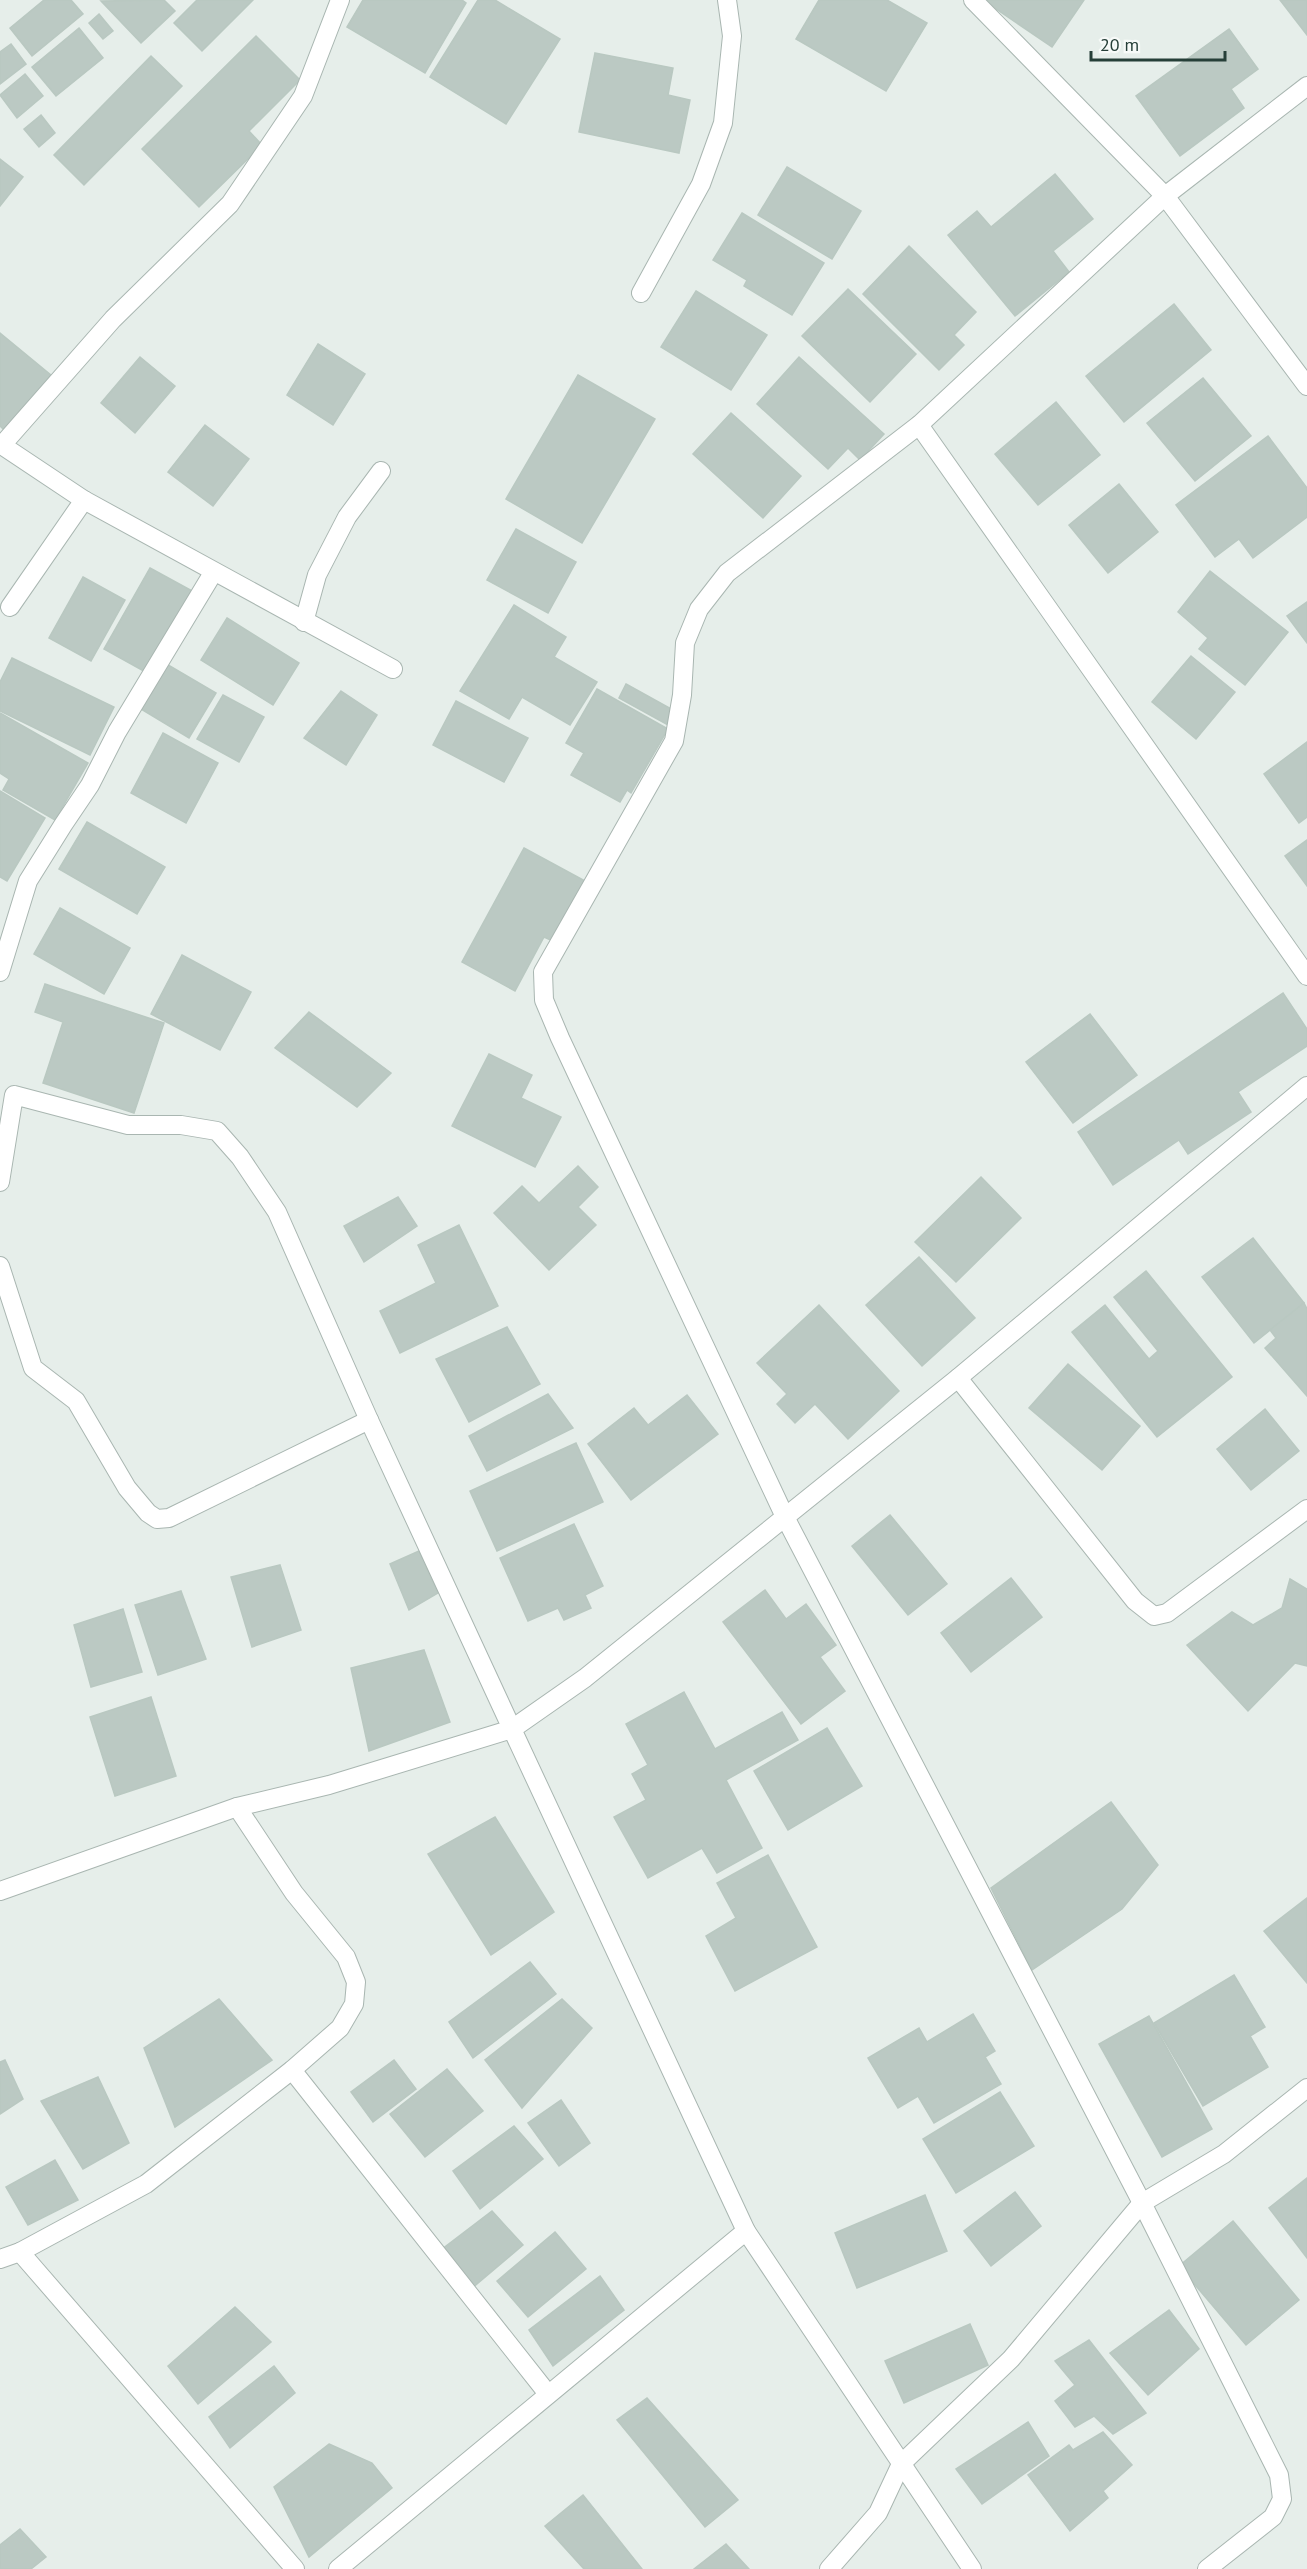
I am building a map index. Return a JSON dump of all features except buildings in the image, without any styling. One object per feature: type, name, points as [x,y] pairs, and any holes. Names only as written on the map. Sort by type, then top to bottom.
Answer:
[{"type":"street","points":[[340,0],[303,96],[230,204],[113,319],[1,445],[84,500],[213,573],[393,669]]},
{"type":"street","points":[[641,293],[701,184],[723,123],[732,36],[727,0]]},
{"type":"street","points":[[973,0],[1166,196],[1307,386]]},
{"type":"street","points":[[1207,2569],[1273,2517],[1282,2499],[1279,2475],[1142,2203],[785,1517],[560,1038],[544,1000],[543,972],[674,741],[682,695],[686,643],[699,609],[727,573],[919,425],[1166,196],[1307,86]]},
{"type":"street","points":[[919,425],[1307,976]]},
{"type":"street","points":[[304,622],[316,575],[347,517],[381,471]]},
{"type":"street","points":[[10,607],[84,500]]},
{"type":"street","points":[[0,972],[28,881],[90,785],[117,732],[213,573]]},
{"type":"street","points":[[0,1891],[237,1807],[329,1785],[512,1729],[585,1677],[958,1378],[1307,1086]]},
{"type":"street","points":[[0,1182],[14,1095],[128,1125],[181,1125],[217,1131],[240,1157],[277,1212],[369,1420],[746,2231],[972,2569]]},
{"type":"street","points":[[0,1266],[33,1368],[76,1401],[127,1488],[148,1513],[158,1519],[169,1518],[369,1420]]},
{"type":"street","points":[[958,1378],[1135,1601],[1154,1616],[1167,1613],[1307,1509]]},
{"type":"street","points":[[0,2259],[20,2252],[146,2184],[292,2070],[340,2028],[354,2004],[356,1982],[346,1957],[294,1893],[237,1807]]},
{"type":"street","points":[[292,2070],[548,2394]]},
{"type":"street","points":[[829,2569],[878,2513],[901,2464],[1011,2359],[1142,2203],[1224,2154],[1307,2088]]},
{"type":"street","points":[[338,2569],[746,2231]]},
{"type":"street","points":[[20,2252],[295,2569]]}]
